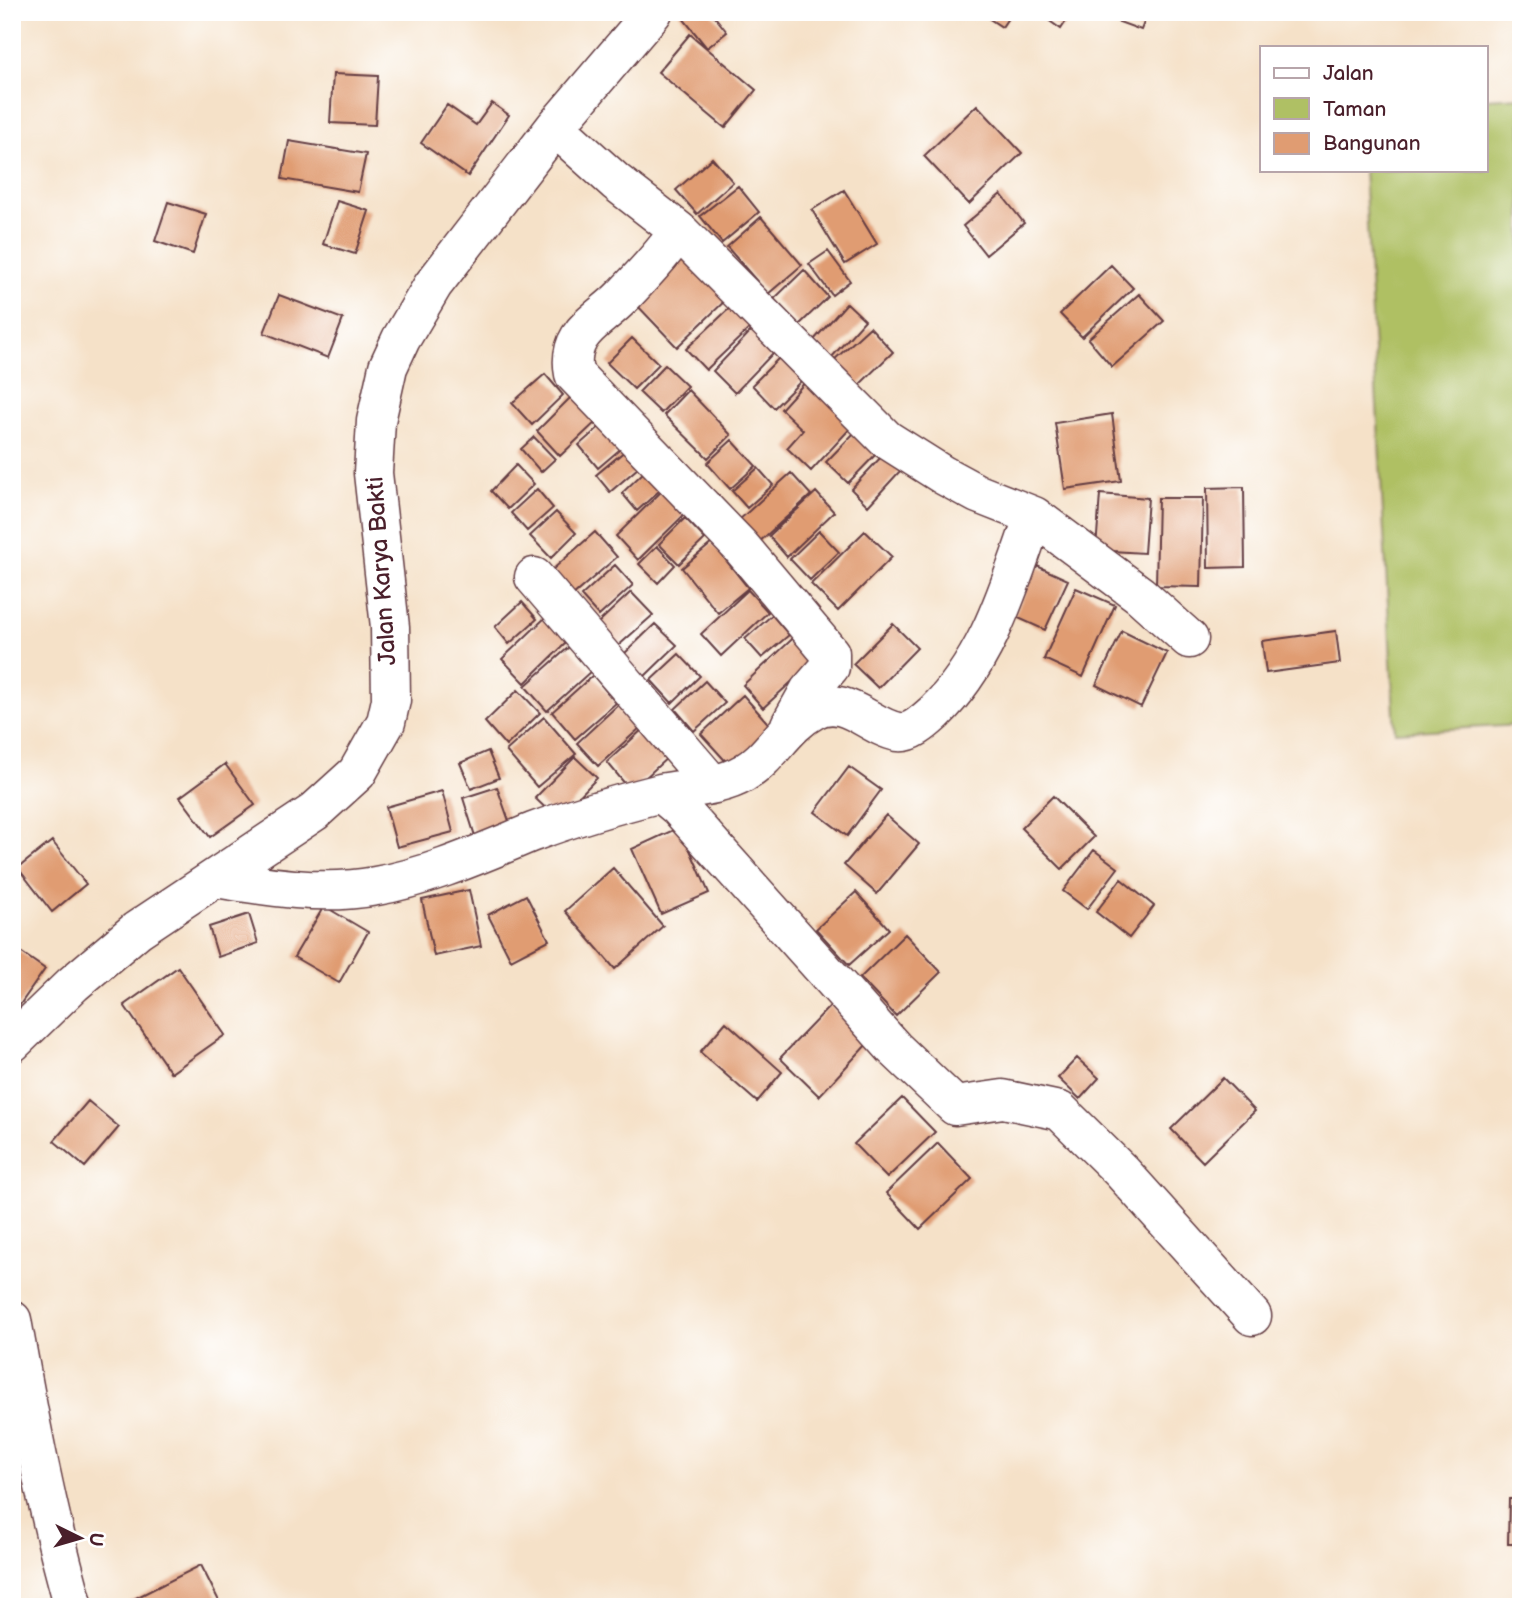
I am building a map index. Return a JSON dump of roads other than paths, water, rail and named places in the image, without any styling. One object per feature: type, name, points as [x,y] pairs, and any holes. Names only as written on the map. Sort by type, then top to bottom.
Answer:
[{"type":"street","name":"Jalan Karya Bakti","points":[[12,1043],[73,984],[137,930],[314,813],[357,773],[386,722],[391,700],[390,627],[373,473],[376,421],[388,367],[433,285],[555,127],[653,12]]},
{"type":"street","points":[[555,127],[616,182],[679,231],[886,439],[978,494],[1034,516],[1140,595],[1189,639]]},
{"type":"street","points":[[216,878],[265,887],[328,891],[379,886],[474,857],[593,811],[736,777],[754,766],[790,725],[809,691],[830,667],[830,653],[741,547],[574,374],[571,358],[580,335],[594,318],[618,300],[662,256],[679,231]]},
{"type":"street","points":[[790,725],[817,708],[835,705],[853,710],[881,728],[902,733],[921,725],[950,698],[977,658],[998,615],[1034,516]]},
{"type":"street","points":[[534,577],[712,784]]},
{"type":"street","points":[[661,793],[679,808],[894,1048],[955,1106],[1003,1098],[1060,1111],[1122,1171],[1252,1316]]},
{"type":"street","points":[[12,1320],[36,1454],[74,1607]]}]
